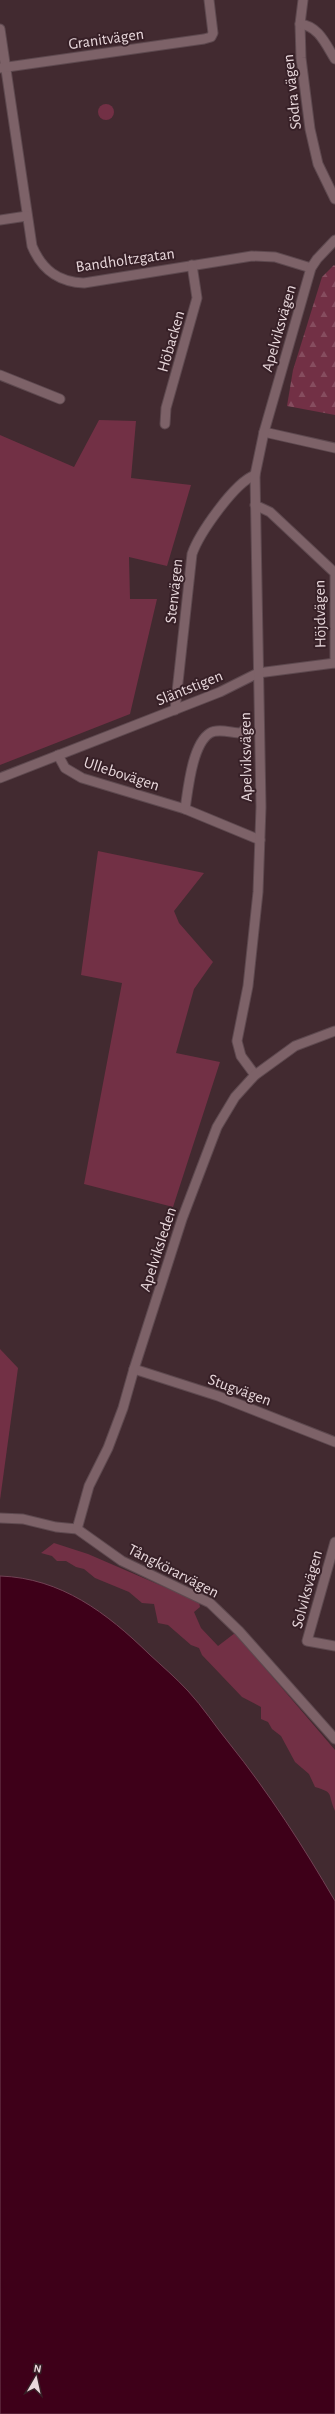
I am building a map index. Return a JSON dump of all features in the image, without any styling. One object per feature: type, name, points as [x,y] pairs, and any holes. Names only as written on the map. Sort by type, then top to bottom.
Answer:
[{"type":"street","name":"Granitvägen","points":[[3,68],[211,37],[213,33],[209,0]]},
{"type":"street","name":"Södra vägen","points":[[303,0],[300,24],[301,58],[313,145],[318,164],[335,199]]},
{"type":"street","points":[[300,24],[310,26],[318,32],[335,59]]},
{"type":"street","name":"Bandholtzgatan","points":[[0,29],[3,68],[32,246],[36,256],[50,273],[66,281],[84,283],[263,255],[311,268]]},
{"type":"street","points":[[0,220],[27,216]]},
{"type":"street","name":"Apelviksvägen","points":[[255,1075],[241,1056],[237,1041],[254,944],[260,840],[255,475],[264,432],[311,268],[317,258],[335,240]]},
{"type":"street","name":"Höbacken","points":[[165,424],[166,408],[197,298],[192,265]]},
{"type":"street","points":[[0,375],[60,399]]},
{"type":"street","points":[[264,432],[335,448]]},
{"type":"street","name":"Stenvägen","points":[[175,710],[192,554],[201,537],[238,488],[255,475]]},
{"type":"street","name":"Höjdvägen","points":[[255,505],[270,512],[335,573],[335,663]]},
{"type":"street","name":"Släntstigen","points":[[0,778],[220,692],[258,673],[335,663]]},
{"type":"street","points":[[185,809],[192,764],[206,737],[214,731],[241,733],[245,729]]},
{"type":"street","name":"Ullebovägen","points":[[58,755],[65,768],[82,778],[185,809],[260,840]]},
{"type":"street","name":"Apelviksleden","points":[[77,1529],[95,1470],[108,1448],[123,1408],[134,1369],[208,1146],[226,1110],[255,1075],[295,1046],[335,1030]]},
{"type":"street","name":"Stugvägen","points":[[134,1369],[218,1396],[335,1442]]},
{"type":"street","points":[[0,1518],[23,1519],[56,1528],[77,1529]]},
{"type":"street","name":"Tångkörarvägen","points":[[77,1529],[122,1561],[198,1596],[219,1610],[335,1739]]},
{"type":"street","name":"Solviksvägen","points":[[335,1542],[307,1641],[335,1646]]},
{"type":"green space","points":[[106,104],[112,106],[114,112],[112,118],[106,120],[100,118],[98,112],[100,106]]},
{"type":"green space","points":[[334,265],[335,415],[287,406],[293,370],[322,277]]},
{"type":"green space","points":[[99,420],[136,421],[131,478],[191,485],[167,566],[129,557],[130,599],[157,599],[130,714],[0,765],[0,435],[74,467]]},
{"type":"green space","points":[[98,851],[204,873],[174,911],[179,923],[213,962],[194,989],[176,1053],[220,1062],[173,1207],[84,1184],[122,983],[81,975]]},
{"type":"green space","points":[[0,1349],[18,1368],[0,1500]]},
{"type":"green space","points":[[54,1543],[88,1554],[199,1602],[200,1607],[194,1612],[201,1628],[218,1646],[235,1633],[335,1750],[335,1811],[330,1794],[315,1787],[309,1774],[295,1762],[281,1736],[272,1729],[268,1722],[261,1719],[261,1707],[242,1697],[202,1655],[199,1648],[191,1645],[168,1625],[158,1623],[154,1604],[142,1603],[129,1592],[95,1578],[84,1569],[76,1567],[66,1561],[57,1561],[52,1556],[41,1553]]},
{"type":"shaded area","points":[[0,1576],[22,1578],[43,1583],[82,1600],[117,1625],[179,1681],[199,1703],[272,1800],[311,1860],[335,1901],[335,2414],[0,2414]]}]
